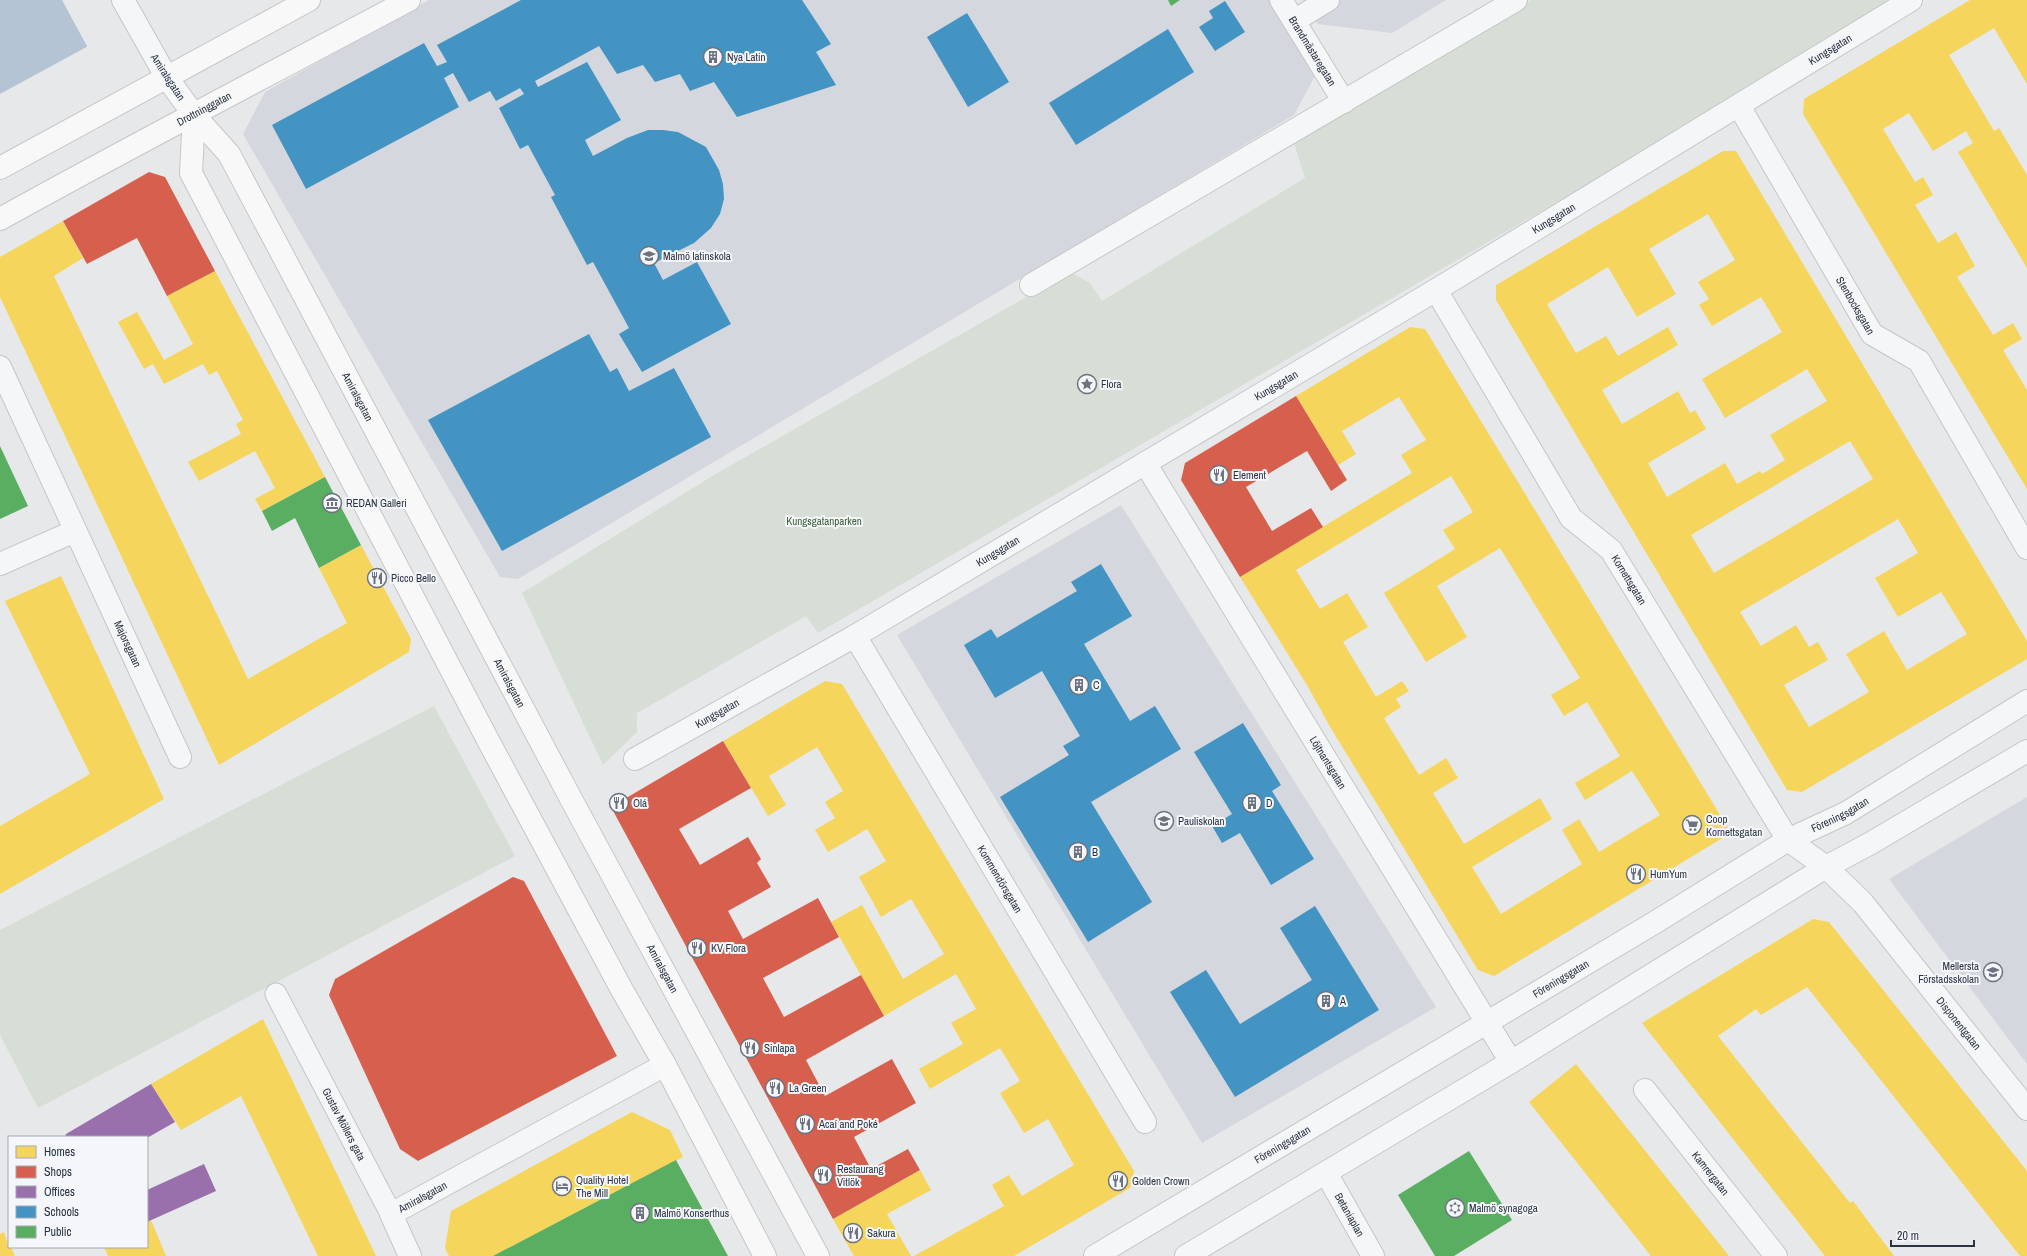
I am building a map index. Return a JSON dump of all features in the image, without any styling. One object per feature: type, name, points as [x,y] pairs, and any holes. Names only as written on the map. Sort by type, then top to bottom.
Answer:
[{"type":"main road","points":[[0,168],[309,0]]},
{"type":"main road","name":"Drottninggatan","points":[[0,219],[127,148],[194,115],[409,0]]},
{"type":"main road","name":"Amiralsgatan","points":[[167,78],[194,115],[229,154],[570,797],[818,1256]]},
{"type":"main road","points":[[194,115],[191,173],[490,744],[622,990],[665,1065],[765,1256]]},
{"type":"street","name":"Amiralsgatan","points":[[123,0],[167,78]]},
{"type":"street","name":"Brandmästaregatan","points":[[1281,0],[1344,102]]},
{"type":"street","points":[[1294,21],[1328,0]]},
{"type":"street","points":[[1031,285],[1516,0]]},
{"type":"street","name":"Kungsgatan","points":[[635,759],[854,636],[1436,290],[1911,0]]},
{"type":"street","name":"Stenbocksgatan","points":[[1739,106],[1872,334],[1919,361],[2027,548]]},
{"type":"street","name":"Kornettsgatan","points":[[1436,290],[1571,518],[1611,550],[1788,840],[1826,867]]},
{"type":"street","name":"Majorsgatan","points":[[0,367],[180,758]]},
{"type":"street","name":"Löjtnantsgatan","points":[[1145,463],[1511,1062]]},
{"type":"street","points":[[0,564],[75,531]]},
{"type":"street","name":"Kommendörsgatan","points":[[854,636],[1145,1122]]},
{"type":"street","name":"Föreningsgatan","points":[[1095,1256],[1654,923],[1788,840],[1846,813],[2027,701]]},
{"type":"street","points":[[1196,1254],[1326,1173],[1511,1062],[1826,867],[1871,843],[2027,751]]},
{"type":"street","name":"Disponentgatan","points":[[1826,867],[1863,903],[2027,1109]]},
{"type":"street","name":"Gustav Möllers gata","points":[[276,994],[391,1214],[410,1256]]},
{"type":"street","name":"Amiralsgatan","points":[[391,1214],[665,1065]]},
{"type":"street","name":"Kamrergatan","points":[[1645,1090],[1776,1256]]},
{"type":"street","name":"Betaniaplan","points":[[1326,1173],[1374,1256]]},
{"type":"shaded area","name":"Malmö latinskola","points":[[429,0],[1270,0],[1316,74],[1294,115],[518,579],[500,577],[243,134],[265,92]]},
{"type":"shaded area","points":[[1303,0],[1446,0],[1392,33],[1318,24]]},
{"type":"shaded area","name":"Pauliskolan","points":[[1121,505],[1436,1007],[1202,1143],[897,635]]},
{"type":"shaded area","name":"Mellersta Förstadsskolan","points":[[2027,797],[2027,1064],[1889,879]]},
{"type":"green space","name":"Kungsgatanparken","points":[[1531,0],[1890,0],[1675,133],[818,633],[806,616],[637,713],[637,732],[603,765],[522,593],[714,475],[1070,272],[1090,283],[1102,301],[1305,178],[1293,140]]},
{"type":"green space","points":[[434,706],[515,856],[38,1108],[0,1035],[0,930]]},
{"type":"water","points":[[0,0],[173,0],[0,94]]},
{"type":"pier","points":[[62,0],[175,0],[88,48]]},
{"type":"building: Homes","points":[[1970,0],[2027,0],[2027,84],[1994,28],[1949,55],[1994,131],[1999,128],[2027,175],[2027,268],[1958,152],[1973,143],[1966,131],[1933,151],[1909,113],[1883,129],[1915,182],[1923,177],[1933,195],[1915,205],[1938,243],[1956,232],[1975,266],[1957,277],[1993,335],[2013,323],[2022,339],[2003,350],[2027,390],[2027,489],[1803,114],[1804,99]]},
{"type":"building: Homes","points":[[1723,151],[1736,151],[2027,641],[2027,659],[1802,792],[1787,790],[1496,300],[1496,285]],"holes":[[[1708,214],[1735,260],[1698,282],[1709,299],[1699,305],[1712,326],[1761,297],[1782,332],[1702,379],[1725,418],[1807,369],[1827,401],[1770,435],[1785,460],[1762,474],[1760,471],[1737,484],[1725,463],[1667,497],[1648,463],[1706,429],[1695,410],[1690,413],[1678,391],[1622,424],[1602,390],[1678,345],[1668,327],[1618,356],[1606,336],[1576,353],[1547,304],[1608,267],[1637,317],[1676,294],[1649,249]],[[1850,441],[1873,479],[1714,573],[1691,535]],[[1898,519],[1918,553],[1875,578],[1898,617],[1941,592],[1967,634],[1907,670],[1884,631],[1846,654],[1869,692],[1809,727],[1784,685],[1828,660],[1818,642],[1809,647],[1796,625],[1761,646],[1740,612]]]},
{"type":"building: Homes","points":[[63,221],[83,258],[54,276],[248,679],[347,623],[319,568],[361,545],[411,639],[409,652],[219,765],[0,297],[0,257]]},
{"type":"building: Homes","points":[[215,271],[325,477],[262,511],[255,499],[275,488],[255,451],[199,481],[188,462],[241,434],[236,424],[243,420],[217,371],[209,375],[203,364],[164,384],[153,364],[144,369],[118,322],[137,312],[164,360],[193,344],[167,296]]},
{"type":"building: Homes","points":[[1410,327],[1425,329],[1731,833],[1494,976],[1478,970],[1329,725],[1307,685],[1240,577],[1412,473],[1401,455],[1426,440],[1399,397],[1342,431],[1356,454],[1338,465],[1296,396]],"holes":[[[1451,476],[1473,512],[1443,530],[1455,549],[1384,593],[1426,662],[1467,637],[1437,586],[1500,548],[1580,678],[1551,695],[1564,716],[1587,702],[1620,756],[1575,783],[1585,800],[1632,771],[1660,815],[1599,852],[1579,819],[1562,830],[1582,864],[1501,914],[1472,867],[1552,819],[1540,798],[1464,844],[1433,793],[1458,778],[1446,758],[1419,775],[1384,718],[1401,707],[1396,699],[1409,691],[1402,681],[1376,697],[1343,642],[1368,627],[1347,593],[1320,609],[1296,570]]]},
{"type":"building: Homes","points":[[61,576],[164,799],[0,894],[0,826],[90,774],[5,601]]},
{"type":"building: Homes","points":[[825,681],[842,684],[1134,1171],[1130,1188],[1014,1256],[914,1256],[1004,1206],[992,1185],[1009,1175],[1022,1196],[1074,1165],[1048,1119],[1024,1133],[1000,1093],[1020,1081],[1000,1048],[930,1089],[919,1069],[963,1044],[951,1023],[976,1009],[956,974],[884,1016],[831,922],[862,905],[903,979],[944,954],[911,899],[881,917],[859,877],[886,861],[867,829],[828,852],[815,830],[835,818],[825,802],[843,791],[817,747],[769,776],[786,805],[768,816],[723,741]]},
{"type":"building: Homes","points":[[1813,919],[1829,922],[2027,1171],[2027,1256],[2020,1256],[1807,987],[1761,1015],[1756,1009],[1718,1036],[1850,1203],[1853,1201],[1894,1256],[1825,1256],[1642,1023]]},
{"type":"building: Homes","points":[[263,1019],[376,1256],[318,1256],[241,1096],[181,1130],[151,1084]]},
{"type":"building: Homes","points":[[1576,1064],[1729,1256],[1651,1256],[1529,1102]]},
{"type":"building: Homes","name":"Quality Hotel The Mill","points":[[632,1112],[670,1130],[683,1157],[493,1256],[449,1256],[445,1248],[451,1211]]},
{"type":"building: Homes","points":[[920,1170],[931,1190],[887,1214],[911,1256],[854,1256],[833,1219]]},
{"type":"building: Homes","points":[[151,1220],[166,1256],[108,1256],[104,1248],[148,1248],[148,1222]]},
{"type":"building: Homes","points":[[4,1232],[8,1248],[11,1248],[15,1256],[0,1256],[0,1234]]},
{"type":"building: Shops","points":[[149,172],[165,177],[215,271],[167,296],[137,238],[87,264],[63,221]]},
{"type":"building: Shops","points":[[1296,396],[1347,480],[1331,491],[1307,451],[1246,487],[1272,531],[1311,508],[1323,527],[1240,577],[1181,480],[1185,463]]},
{"type":"building: Shops","points":[[723,741],[751,788],[679,829],[700,865],[748,837],[761,859],[757,863],[771,887],[728,911],[743,939],[818,898],[839,937],[763,978],[784,1017],[861,975],[884,1016],[806,1060],[825,1096],[892,1059],[916,1103],[854,1137],[871,1169],[908,1149],[920,1170],[833,1219],[611,807]]},
{"type":"building: Shops","points":[[513,877],[524,881],[617,1056],[418,1161],[400,1149],[329,995],[335,979]]},
{"type":"building: Offices","points":[[151,1084],[175,1122],[148,1137],[148,1136],[65,1136],[66,1134]]},
{"type":"building: Offices","points":[[204,1164],[216,1191],[148,1222],[148,1190]]},
{"type":"building: Schools","points":[[521,0],[802,0],[831,44],[816,52],[836,85],[737,117],[714,82],[690,91],[680,74],[655,82],[643,65],[617,74],[599,46],[535,81],[538,87],[587,62],[621,120],[585,140],[593,156],[627,138],[648,130],[663,130],[678,132],[706,147],[719,170],[723,184],[724,199],[720,214],[711,228],[694,243],[654,263],[663,280],[697,262],[731,324],[642,372],[619,334],[629,328],[593,262],[587,265],[551,197],[555,195],[528,145],[520,149],[499,108],[524,94],[520,88],[496,101],[490,91],[469,102],[453,73],[444,78],[459,107],[306,189],[272,125],[424,43],[437,66],[447,62],[437,45]]},
{"type":"building: Schools","points":[[1225,1],[1245,32],[1215,51],[1199,27],[1213,18],[1209,11]]},
{"type":"building: Schools","points":[[967,13],[1009,82],[968,107],[927,37]]},
{"type":"building: Schools","points":[[1168,29],[1194,72],[1076,145],[1049,103]]},
{"type":"building: Schools","points":[[589,334],[610,372],[617,368],[629,391],[674,368],[711,437],[502,551],[428,420]]},
{"type":"building: Schools","points":[[1101,564],[1132,616],[1084,644],[1130,721],[1155,706],[1181,749],[1091,802],[1152,902],[1088,942],[1000,797],[1069,755],[1063,746],[1080,736],[1042,671],[995,698],[964,645],[991,629],[997,638],[1077,591],[1071,582]]},
{"type":"building: Schools","name":"D","points":[[1243,723],[1281,785],[1272,791],[1314,859],[1271,885],[1240,833],[1222,843],[1212,826],[1232,814],[1194,752]]},
{"type":"building: Schools","name":"A","points":[[1315,906],[1379,1010],[1235,1097],[1170,992],[1206,970],[1240,1024],[1312,980],[1280,928]]},
{"type":"building: Public","points":[[1168,0],[1180,0],[1171,6]]},
{"type":"building: Public","points":[[0,446],[28,506],[0,519]]},
{"type":"building: Public","points":[[325,477],[361,545],[319,568],[295,518],[272,531],[262,511]]},
{"type":"building: Public","name":"Malmö synagoga","points":[[1469,1151],[1512,1220],[1454,1256],[1435,1256],[1398,1195]]},
{"type":"building: Public","name":"Malmö Konserthus","points":[[676,1160],[728,1256],[493,1256]]},
{"type":"place","name":"Nya Latin","points":[[713,57]]},
{"type":"place","name":"Malmö latinskola","points":[[649,256]]},
{"type":"place","name":"Flora","points":[[1087,384]]},
{"type":"place","name":"Element","points":[[1219,475]]},
{"type":"place","name":"REDAN Galleri","points":[[332,503]]},
{"type":"place","name":"Picco Bello","points":[[377,578]]},
{"type":"place","name":"C","points":[[1079,685]]},
{"type":"place","name":"Olá","points":[[619,803]]},
{"type":"place","name":"D","points":[[1252,803]]},
{"type":"place","name":"Pauliskolan","points":[[1164,821]]},
{"type":"place","name":"Coop Kornettsgatan","points":[[1692,825]]},
{"type":"place","name":"B","points":[[1078,852]]},
{"type":"place","name":"HumYum","points":[[1636,874]]},
{"type":"place","name":"KV Flora","points":[[697,948]]},
{"type":"place","name":"Mellersta Förstadsskolan","points":[[1993,972]]},
{"type":"place","name":"A","points":[[1326,1001]]},
{"type":"place","name":"Sinlapa","points":[[750,1048]]},
{"type":"place","name":"La Green","points":[[775,1088]]},
{"type":"place","name":"Acaí and Poké","points":[[805,1124]]},
{"type":"place","name":"Restaurang Vitlök","points":[[823,1175]]},
{"type":"place","name":"Golden Crown","points":[[1118,1181]]},
{"type":"place","name":"Quality Hotel The Mill","points":[[562,1186]]},
{"type":"place","name":"Malmö synagoga","points":[[1455,1208]]},
{"type":"place","name":"Malmö Konserthus","points":[[640,1213]]},
{"type":"place","name":"Sakura","points":[[853,1233]]}]
